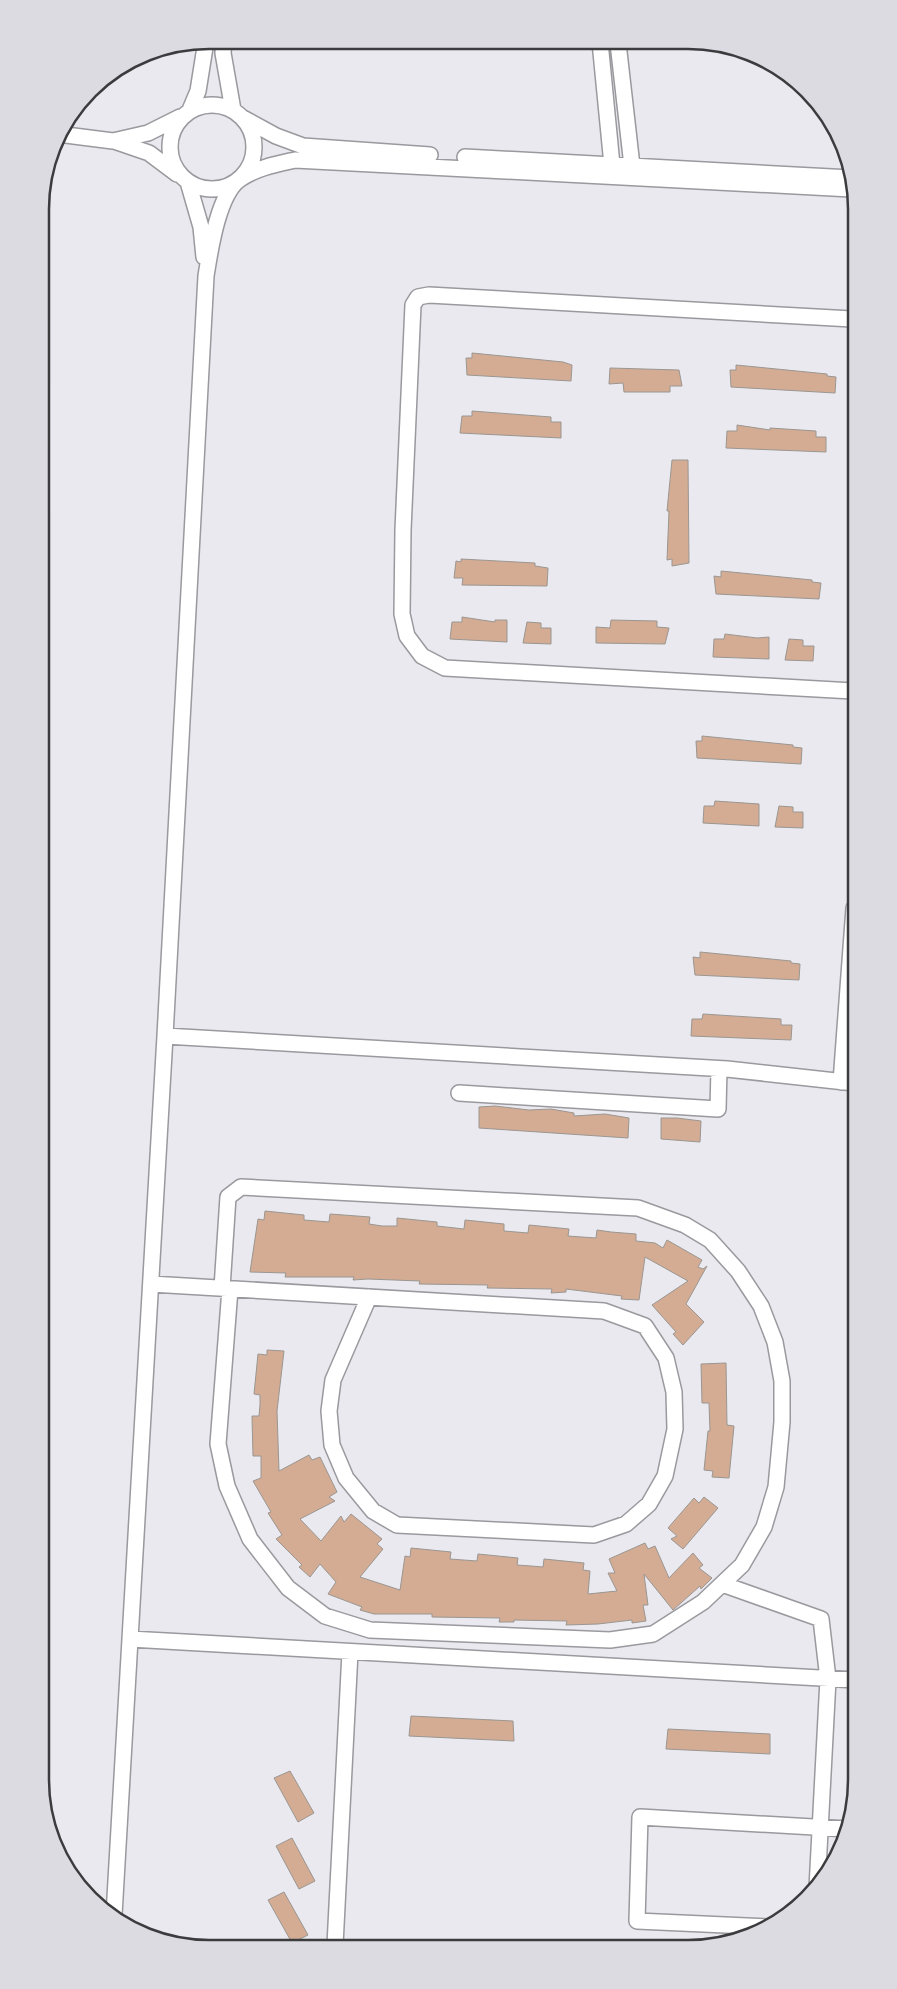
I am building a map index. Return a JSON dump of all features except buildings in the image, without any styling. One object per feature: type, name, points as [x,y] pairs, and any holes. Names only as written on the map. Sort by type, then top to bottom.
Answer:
[{"type":"street","points":[[205,49],[198,91],[186,113],[175,125],[170,145],[173,165],[184,179],[201,227],[206,276]]},
{"type":"street","points":[[114,1909],[165,1036],[206,276],[214,230],[226,201],[247,171],[253,157],[254,143],[250,128],[238,114],[223,49]]},
{"type":"street","points":[[601,49],[612,165]]},
{"type":"street","points":[[619,49],[632,166]]},
{"type":"street","points":[[113,141],[148,133],[186,113],[211,104],[238,114],[276,136],[303,146],[845,178]]},
{"type":"street","points":[[67,135],[113,141],[150,153],[184,179],[202,188],[216,189],[230,185],[267,166],[295,160],[847,189]]},
{"type":"street","points":[[848,319],[429,295],[418,297],[413,305],[403,530],[402,614],[407,636],[422,656],[445,668],[848,691]]},
{"type":"street","points":[[165,1036],[720,1069],[848,1083]]},
{"type":"street","points":[[460,1093],[718,1109],[720,1069]]},
{"type":"street","points":[[241,1187],[638,1208],[685,1225],[710,1240],[738,1271],[762,1306],[775,1342],[782,1381],[780,1458],[774,1495],[764,1528],[742,1565],[703,1602],[653,1634],[610,1640],[370,1630],[325,1616],[288,1588],[250,1539],[227,1486],[218,1444],[226,1288],[228,1197],[241,1187]]},
{"type":"street","points":[[151,1284],[604,1310],[645,1326],[666,1358],[674,1392],[675,1429],[665,1476],[649,1504],[626,1524],[594,1535],[397,1525],[374,1511],[346,1478],[332,1445],[329,1411],[333,1380],[369,1297]]},
{"type":"street","points":[[722,1584],[821,1619],[828,1679],[817,1875]]},
{"type":"street","points":[[130,1639],[848,1680]]},
{"type":"street","points":[[335,1940],[350,1652]]},
{"type":"street","points":[[754,1926],[637,1921],[640,1817],[841,1828]]}]
